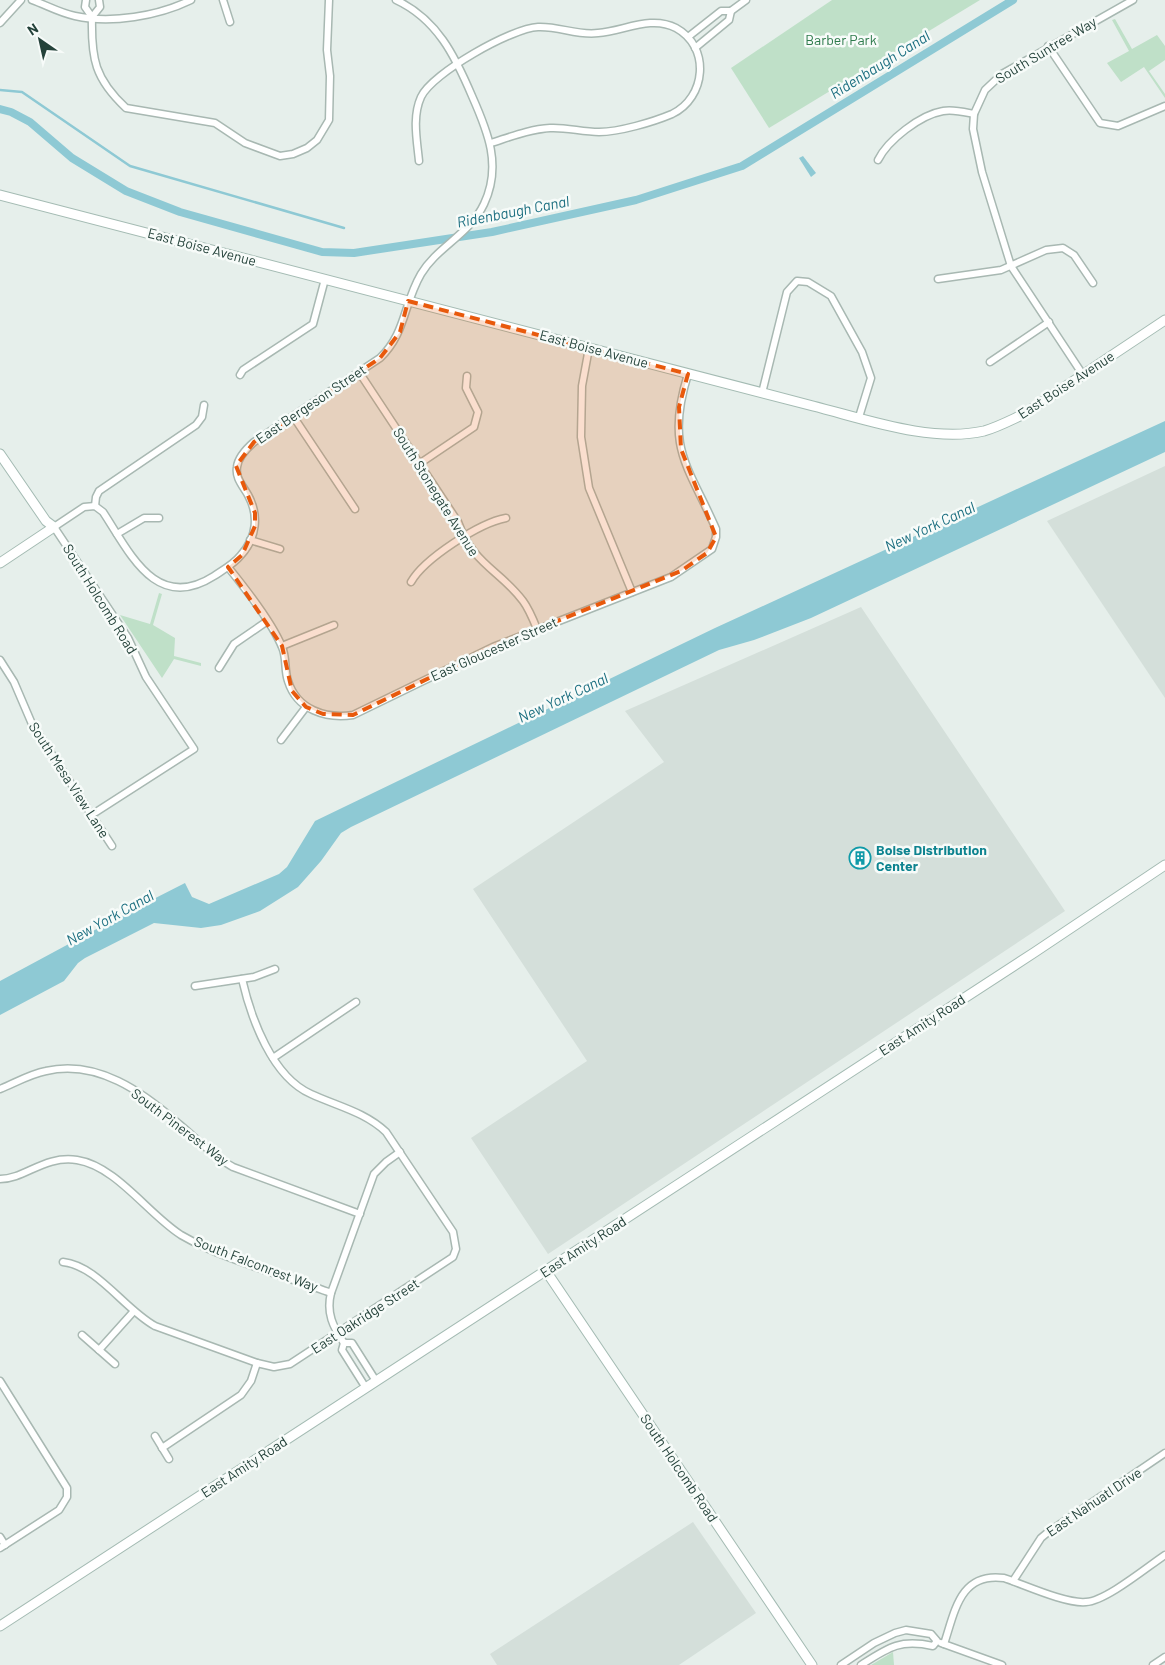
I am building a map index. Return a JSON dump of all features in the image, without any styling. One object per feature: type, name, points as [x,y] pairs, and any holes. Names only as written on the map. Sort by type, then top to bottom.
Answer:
[{"type":"street","points":[[0,23],[21,0]]},
{"type":"street","points":[[32,0],[66,13],[92,18],[152,14],[191,0]]},
{"type":"street","points":[[86,0],[85,7],[92,18],[94,65],[116,98],[126,108],[214,123],[245,143],[280,156],[293,154],[307,148],[317,140],[329,120],[330,76],[327,50],[329,0]]},
{"type":"street","points":[[92,18],[100,7],[99,0]]},
{"type":"street","points":[[223,0],[230,22]]},
{"type":"street","name":"East Bergeson Street","points":[[95,506],[103,512],[140,568],[151,579],[167,587],[193,586],[206,581],[228,567],[242,555],[255,526],[255,513],[237,475],[236,466],[240,456],[254,442],[380,358],[392,347],[400,332],[408,301],[422,272],[439,253],[468,228],[480,212],[489,193],[494,162],[491,142],[458,64],[436,30],[405,2],[396,0]]},
{"type":"street","points":[[696,48],[729,20],[731,11],[746,0]]},
{"type":"street","name":"South Suntree Way","points":[[974,114],[979,102],[992,82],[1010,69],[1133,0]]},
{"type":"street","points":[[688,37],[721,10],[731,11]]},
{"type":"street","points":[[419,161],[416,122],[421,98],[433,80],[511,34],[539,27],[597,34],[645,23],[660,23],[676,28],[688,37],[696,48],[701,74],[697,89],[690,101],[671,114],[610,131],[550,128],[491,142]]},
{"type":"street","points":[[1048,46],[1095,118],[1106,126],[1118,126],[1165,106]]},
{"type":"street","points":[[878,160],[892,138],[927,117],[942,111],[974,114],[973,129],[982,172],[1011,266],[1083,375]]},
{"type":"street","name":"East Boise Avenue","points":[[0,195],[859,418],[924,432],[955,435],[984,430],[1024,414],[1165,320]]},
{"type":"street","points":[[938,279],[1001,270],[1046,250],[1063,248],[1074,256],[1093,282]]},
{"type":"street","points":[[240,375],[243,370],[313,324],[325,279]]},
{"type":"street","points":[[762,393],[787,292],[797,281],[808,282],[832,296],[862,352],[871,378],[859,418]]},
{"type":"street","points":[[990,362],[1049,322]]},
{"type":"street","points":[[589,348],[582,386],[582,437],[588,488],[632,592]]},
{"type":"street","name":"South Stonegate Avenue","points":[[359,372],[458,522],[464,538],[477,558],[521,598],[530,610],[537,629]]},
{"type":"street","name":"East Gloucester Street","points":[[306,707],[337,717],[353,715],[537,629],[681,572],[708,553],[714,545],[716,529],[686,468],[681,449],[679,407],[688,374]]},
{"type":"street","points":[[419,464],[474,427],[477,422],[478,412],[466,388],[467,376]]},
{"type":"street","points":[[0,563],[84,508],[95,506],[99,491],[196,425],[202,417],[204,405]]},
{"type":"street","points":[[293,416],[355,509]]},
{"type":"street","name":"South Holcomb Road","points":[[0,454],[46,522],[54,527],[128,638],[146,677],[194,749],[96,812]]},
{"type":"street","points":[[117,534],[144,518],[160,518]]},
{"type":"street","points":[[411,582],[424,564],[485,524],[506,518]]},
{"type":"street","points":[[250,540],[280,550]]},
{"type":"street","points":[[228,567],[282,646],[287,680],[292,691],[306,707],[281,740]]},
{"type":"street","points":[[219,668],[234,644],[266,622]]},
{"type":"street","points":[[282,646],[334,625]]},
{"type":"street","name":"South Mesa View Lane","points":[[0,660],[14,682],[32,724],[112,846]]},
{"type":"street","name":"East Amity Road","points":[[0,1626],[1035,952],[1165,864]]},
{"type":"street","points":[[195,986],[254,978],[275,969]]},
{"type":"street","points":[[242,979],[249,1009],[281,1071],[299,1088],[376,1122],[386,1132],[400,1152],[374,1174],[331,1293],[329,1310],[344,1344],[342,1350],[366,1388]]},
{"type":"street","points":[[274,1058],[356,1002]]},
{"type":"street","name":"South Pinerest Way","points":[[0,1089],[37,1073],[58,1068],[79,1068],[100,1072],[119,1081],[164,1111],[219,1158],[233,1167],[360,1214]]},
{"type":"street","name":"East Oakridge Street","points":[[64,1262],[75,1263],[88,1271],[134,1311],[155,1326],[257,1363],[274,1367],[290,1364],[447,1263],[456,1249],[456,1240],[400,1152]]},
{"type":"street","name":"South Falconrest Way","points":[[0,1179],[48,1161],[76,1160],[90,1163],[110,1175],[168,1225],[197,1243],[331,1293]]},
{"type":"street","name":"South Holcomb Road","points":[[546,1270],[812,1665]]},
{"type":"street","points":[[99,1350],[134,1311]]},
{"type":"street","points":[[82,1335],[115,1364]]},
{"type":"street","points":[[344,1344],[352,1343],[376,1381]]},
{"type":"street","points":[[162,1448],[241,1395],[247,1388],[257,1363]]},
{"type":"street","points":[[0,1381],[64,1480],[67,1488],[67,1497],[59,1510],[2,1546],[0,1537]]},
{"type":"street","points":[[155,1436],[169,1459]]},
{"type":"street","name":"East Nahuatl Drive","points":[[1013,1581],[1041,1538],[1165,1453]]},
{"type":"street","points":[[861,1665],[898,1644],[915,1642],[934,1646],[941,1642],[960,1597],[965,1590],[979,1580],[996,1577],[1070,1600],[1087,1602],[1104,1596],[1165,1555]]},
{"type":"street","points":[[841,1665],[874,1644],[900,1632],[931,1634],[941,1642],[1002,1665]]},
{"type":"street","points":[[1153,1665],[1165,1657]]},
{"type":"highlighted area","points":[[408,301],[688,374],[679,407],[681,449],[716,537],[707,553],[681,571],[493,647],[353,715],[323,714],[306,707],[292,691],[282,646],[228,567],[242,555],[255,526],[255,513],[236,466],[254,442],[380,358],[400,332]]},
{"type":"shaded area","points":[[1165,466],[1165,698],[1047,521]]},
{"type":"shaded area","points":[[861,607],[1065,911],[548,1254],[471,1138],[587,1061],[473,889],[664,762],[625,711]]},
{"type":"shaded area","points":[[693,1522],[756,1613],[679,1665],[497,1665],[490,1654]]},
{"type":"green space","name":"Barber Park","points":[[832,0],[980,0],[769,128],[731,68]]},
{"type":"green space","points":[[1115,19],[1132,49],[1157,35],[1165,46],[1165,60],[1149,71],[1165,94],[1165,98],[1144,67],[1121,82],[1107,63],[1129,51],[1112,20]]},
{"type":"green space","points":[[159,593],[162,594],[153,625],[175,638],[174,656],[201,663],[201,666],[174,659],[162,678],[120,615],[150,624]]},
{"type":"green space","points":[[893,1652],[894,1665],[871,1665]]},
{"type":"water","points":[[803,156],[816,173],[811,177],[799,158]]},
{"type":"water","points":[[1165,421],[1165,452],[811,618],[754,640],[719,650],[351,827],[341,833],[321,861],[298,887],[260,911],[221,925],[201,928],[154,923],[85,958],[78,963],[64,981],[0,1015],[0,981],[130,911],[185,883],[192,897],[209,904],[279,874],[287,867],[315,821],[715,628]]},
{"type":"waterway","name":"Ridenbaugh Canal","points":[[0,109],[11,112],[30,122],[72,158],[126,191],[180,212],[322,252],[354,253],[492,232],[636,200],[742,166],[1013,0]]},
{"type":"waterway","points":[[0,90],[22,92],[130,166],[344,228]]},
{"type":"place","name":"Boise Distribution Center","points":[[860,858]]},
{"type":"water label","name":"New York Canal","points":[[930,527]]},
{"type":"water label","name":"New York Canal","points":[[563,698]]},
{"type":"water label","name":"New York Canal","points":[[110,918]]}]
